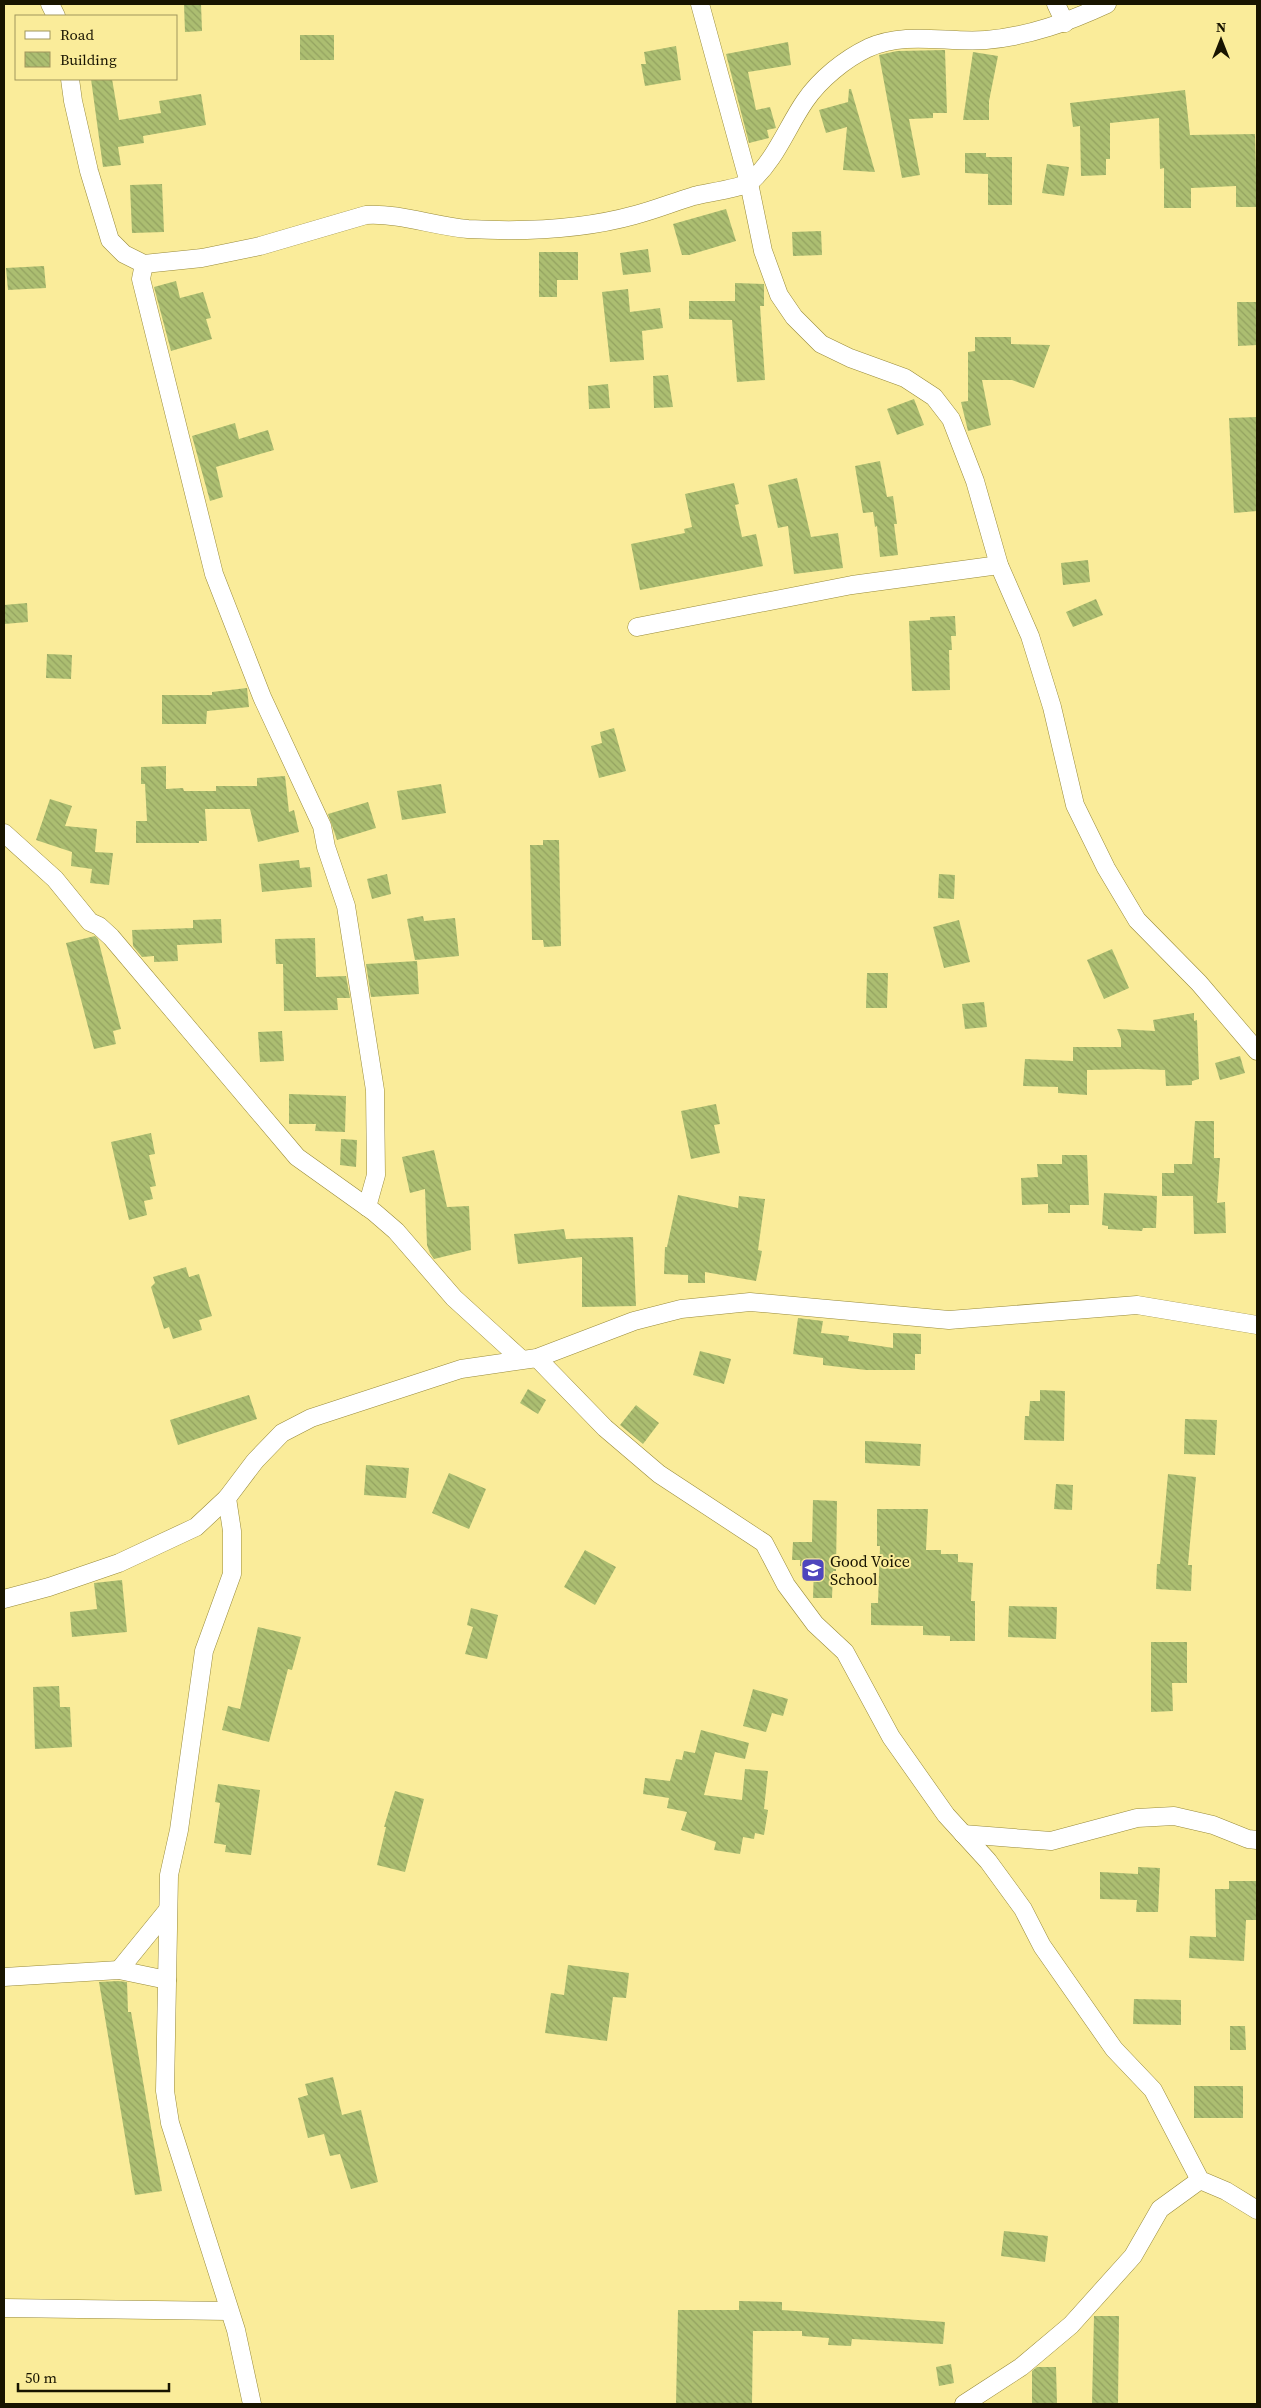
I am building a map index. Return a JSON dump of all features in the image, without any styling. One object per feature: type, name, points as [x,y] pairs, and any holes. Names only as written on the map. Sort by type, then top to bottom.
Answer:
[{"type":"street","points":[[700,4],[748,183],[764,251],[779,295],[794,317],[821,344],[850,358],[905,378],[934,397],[951,419],[975,480],[999,565],[1030,636],[1052,707],[1075,805],[1106,868],[1138,920],[1198,983],[1257,1051]]},
{"type":"street","points":[[1056,4],[1065,23]]},
{"type":"street","points":[[70,80],[89,171],[110,240],[124,254],[144,264],[202,258],[250,248],[366,215],[382,214],[482,229],[509,231],[576,227],[634,215],[694,196],[748,183],[786,135],[806,100],[838,67],[868,48],[891,40],[916,38],[984,40],[1022,36],[1065,23],[1107,4]]},
{"type":"street","points":[[144,264],[141,278],[214,574],[262,697],[322,826],[326,847],[346,906],[374,1090],[376,1175],[367,1207]]},
{"type":"street","points":[[637,627],[852,584],[999,565]]},
{"type":"street","points":[[4,833],[55,879],[90,922],[99,926],[111,937],[297,1157],[367,1207],[396,1231],[454,1298],[529,1359],[659,1474],[764,1543],[786,1585],[815,1624],[845,1652],[891,1737],[946,1814],[988,1861],[1023,1908],[1042,1946],[1104,2034],[1153,2090],[1200,2180],[1226,2191],[1257,2210]]},
{"type":"street","points":[[4,1599],[49,1588],[119,1563],[196,1527],[228,1498],[255,1461],[282,1433],[311,1418],[461,1369],[529,1359],[634,1321],[681,1309],[750,1302],[948,1320],[1138,1305],[1257,1325]]},
{"type":"street","points":[[228,1498],[232,1531],[232,1574],[204,1651],[179,1830],[169,1875],[165,2091],[170,2123],[236,2330],[252,2404]]},
{"type":"street","points":[[963,1834],[991,1834],[1051,1841],[1137,1818],[1174,1816],[1214,1825],[1248,1839],[1257,1840]]},
{"type":"street","points":[[119,1970],[167,1911]]},
{"type":"street","points":[[4,1977],[119,1970],[167,1980]]},
{"type":"street","points":[[964,2404],[1021,2367],[1071,2325],[1133,2256],[1160,2209],[1200,2180]]},
{"type":"street","points":[[4,2308],[229,2311]]},
{"type":"building","points":[[184,4],[201,4],[202,31],[185,32]]},
{"type":"building","points":[[300,35],[334,35],[334,60],[300,60]]},
{"type":"building","points":[[788,42],[791,65],[748,72],[756,110],[770,107],[776,128],[767,130],[769,138],[749,143],[726,54]]},
{"type":"building","points":[[676,46],[681,80],[645,86],[641,64],[646,64],[644,52]]},
{"type":"building","points":[[945,50],[947,113],[933,113],[933,118],[909,119],[920,175],[902,178],[879,55],[897,51]]},
{"type":"building","points":[[973,52],[998,56],[989,101],[989,120],[963,120]]},
{"type":"building","points":[[91,80],[112,80],[119,120],[161,113],[159,101],[201,94],[206,125],[143,136],[144,143],[118,147],[121,165],[103,167]]},
{"type":"building","points":[[849,89],[851,89],[875,172],[843,170],[847,127],[826,133],[819,110],[848,102]]},
{"type":"building","points":[[1185,90],[1190,135],[1255,134],[1257,207],[1236,207],[1236,186],[1191,188],[1191,208],[1164,208],[1164,168],[1160,169],[1159,118],[1110,123],[1110,159],[1106,159],[1106,175],[1081,176],[1080,126],[1073,127],[1070,103]]},
{"type":"building","points":[[965,153],[986,153],[986,157],[1012,157],[1012,205],[988,205],[988,174],[965,173]]},
{"type":"building","points":[[1047,164],[1069,167],[1064,196],[1042,193]]},
{"type":"building","points":[[162,184],[164,232],[132,233],[130,185]]},
{"type":"building","points":[[726,209],[736,241],[689,255],[682,255],[673,224]]},
{"type":"building","points":[[821,231],[822,255],[793,256],[792,232]]},
{"type":"building","points":[[648,249],[651,272],[623,275],[620,253]]},
{"type":"building","points":[[539,252],[578,252],[578,280],[557,280],[557,297],[539,297]]},
{"type":"building","points":[[44,266],[46,288],[8,290],[6,268]]},
{"type":"building","points":[[176,281],[180,298],[203,292],[211,318],[206,319],[212,339],[171,351],[154,287]]},
{"type":"building","points":[[735,283],[764,284],[764,306],[760,306],[765,380],[737,382],[732,320],[689,319],[689,301],[735,301]]},
{"type":"building","points":[[628,289],[630,312],[660,308],[663,328],[642,331],[644,360],[610,362],[602,292]]},
{"type":"building","points":[[1237,302],[1257,302],[1257,345],[1238,346]]},
{"type":"building","points":[[975,337],[1011,337],[1011,344],[1050,345],[1034,388],[1012,380],[982,380],[991,425],[968,431],[961,402],[968,401],[968,352],[975,351]]},
{"type":"building","points":[[668,375],[673,407],[654,408],[653,376]]},
{"type":"building","points":[[608,384],[610,408],[589,409],[588,386]]},
{"type":"building","points":[[914,399],[924,425],[897,435],[887,409]]},
{"type":"building","points":[[1257,417],[1257,511],[1234,513],[1229,418]]},
{"type":"building","points":[[235,423],[239,439],[268,430],[274,450],[216,467],[223,497],[210,501],[192,436]]},
{"type":"building","points":[[880,461],[887,497],[893,496],[897,524],[894,524],[898,555],[880,557],[877,526],[875,527],[873,512],[863,513],[855,466]]},
{"type":"building","points":[[797,478],[811,537],[838,533],[843,568],[794,574],[788,526],[778,528],[768,485]]},
{"type":"building","points":[[734,483],[739,504],[735,505],[742,537],[756,534],[763,566],[640,590],[631,544],[685,533],[684,529],[692,527],[685,494]]},
{"type":"building","points":[[1088,560],[1090,582],[1063,585],[1061,563]]},
{"type":"building","points":[[1096,599],[1103,615],[1073,627],[1066,612]]},
{"type":"building","points":[[27,603],[28,622],[4,624],[4,605]]},
{"type":"building","points":[[955,616],[956,636],[951,636],[952,650],[949,650],[950,690],[912,691],[909,621],[930,620],[930,617]]},
{"type":"building","points":[[47,654],[72,655],[71,679],[46,678]]},
{"type":"building","points":[[247,688],[249,707],[207,711],[206,724],[162,724],[162,695],[212,695],[212,692]]},
{"type":"building","points":[[614,728],[626,771],[599,778],[591,746],[602,743],[600,732]]},
{"type":"building","points":[[166,766],[166,789],[183,788],[184,791],[216,791],[216,786],[257,786],[257,778],[285,776],[289,812],[294,810],[299,832],[258,842],[250,809],[205,809],[207,841],[199,841],[199,843],[136,843],[136,821],[147,821],[145,784],[141,784],[141,767]]},
{"type":"building","points":[[441,784],[446,813],[402,820],[397,791]]},
{"type":"building","points":[[50,799],[72,806],[65,826],[97,829],[95,852],[113,853],[109,885],[90,883],[92,869],[71,866],[72,852],[36,840]]},
{"type":"building","points":[[368,802],[376,828],[337,840],[328,814]]},
{"type":"building","points":[[543,840],[559,840],[561,946],[544,947],[543,940],[532,940],[530,845],[543,845]]},
{"type":"building","points":[[299,860],[300,868],[310,867],[312,887],[262,892],[259,864]]},
{"type":"building","points":[[387,874],[391,894],[372,899],[367,879]]},
{"type":"building","points":[[939,874],[955,875],[954,899],[938,898]]},
{"type":"building","points":[[423,916],[424,921],[455,918],[459,956],[415,960],[407,919]]},
{"type":"building","points":[[221,919],[222,943],[177,945],[178,961],[154,962],[154,956],[142,957],[133,946],[132,930],[193,928],[193,920]]},
{"type":"building","points":[[959,920],[970,962],[944,968],[933,927]]},
{"type":"building","points":[[95,936],[98,939],[121,1029],[113,1031],[116,1044],[94,1049],[66,943]]},
{"type":"building","points":[[315,938],[316,977],[346,976],[350,998],[337,998],[338,1010],[284,1011],[283,964],[276,964],[275,939]]},
{"type":"building","points":[[1112,949],[1129,988],[1104,999],[1087,960]]},
{"type":"building","points":[[417,961],[419,994],[371,997],[366,964]]},
{"type":"building","points":[[867,973],[888,973],[887,1008],[866,1008]]},
{"type":"building","points":[[984,1002],[987,1027],[965,1029],[962,1004]]},
{"type":"building","points":[[1194,1013],[1194,1021],[1197,1020],[1199,1079],[1192,1081],[1192,1085],[1166,1086],[1165,1070],[1138,1069],[1087,1070],[1087,1095],[1058,1093],[1058,1087],[1023,1086],[1025,1059],[1073,1061],[1073,1047],[1121,1047],[1121,1039],[1117,1029],[1155,1031],[1153,1020]]},
{"type":"building","points":[[282,1031],[284,1061],[260,1062],[258,1032]]},
{"type":"building","points":[[1240,1056],[1245,1073],[1220,1080],[1215,1063]]},
{"type":"building","points":[[289,1094],[346,1096],[345,1132],[315,1131],[316,1124],[289,1124]]},
{"type":"building","points":[[716,1104],[720,1124],[714,1125],[720,1153],[691,1159],[681,1111]]},
{"type":"building","points":[[1195,1121],[1214,1121],[1214,1158],[1220,1158],[1217,1203],[1225,1202],[1226,1233],[1194,1234],[1193,1196],[1162,1196],[1162,1173],[1174,1173],[1174,1164],[1192,1164]]},
{"type":"building","points":[[151,1133],[155,1154],[149,1155],[156,1186],[150,1187],[153,1199],[144,1201],[147,1215],[129,1220],[111,1142]]},
{"type":"building","points":[[341,1139],[357,1140],[356,1167],[340,1165]]},
{"type":"building","points":[[434,1150],[447,1207],[469,1206],[471,1250],[434,1259],[427,1245],[425,1189],[410,1193],[402,1157]]},
{"type":"building","points":[[1062,1155],[1087,1155],[1089,1205],[1070,1205],[1070,1213],[1048,1213],[1048,1204],[1022,1205],[1021,1178],[1038,1177],[1037,1164],[1062,1164]]},
{"type":"building","points":[[1104,1193],[1157,1196],[1156,1228],[1143,1228],[1142,1231],[1108,1229],[1108,1226],[1102,1225]]},
{"type":"building","points":[[678,1195],[738,1208],[739,1196],[765,1199],[758,1250],[762,1251],[756,1281],[705,1272],[705,1283],[688,1283],[688,1275],[664,1274],[665,1247],[667,1247]]},
{"type":"building","points":[[564,1229],[566,1239],[633,1237],[636,1306],[582,1307],[582,1257],[518,1264],[514,1234]]},
{"type":"building","points":[[186,1267],[189,1277],[199,1274],[212,1316],[199,1320],[202,1330],[173,1339],[169,1327],[164,1329],[151,1287],[155,1283],[153,1277]]},
{"type":"building","points":[[798,1318],[823,1321],[821,1333],[849,1336],[848,1341],[893,1348],[893,1333],[921,1334],[921,1354],[915,1354],[915,1370],[866,1370],[823,1365],[823,1358],[793,1354]]},
{"type":"building","points":[[700,1351],[731,1359],[724,1384],[693,1375]]},
{"type":"building","points":[[528,1389],[546,1400],[538,1414],[520,1403]]},
{"type":"building","points":[[1040,1390],[1065,1391],[1064,1441],[1024,1440],[1025,1416],[1029,1416],[1030,1401],[1040,1401]]},
{"type":"building","points":[[249,1395],[257,1419],[178,1445],[170,1420]]},
{"type":"building","points":[[636,1405],[659,1423],[643,1444],[620,1425]]},
{"type":"building","points":[[1185,1419],[1217,1420],[1215,1455],[1184,1454]]},
{"type":"building","points":[[865,1441],[921,1444],[920,1466],[865,1463]]},
{"type":"building","points":[[366,1465],[409,1468],[406,1498],[364,1495]]},
{"type":"building","points":[[449,1473],[486,1489],[469,1529],[432,1513]]},
{"type":"building","points":[[1168,1474],[1196,1477],[1188,1565],[1192,1565],[1191,1591],[1156,1589],[1157,1564],[1160,1564]]},
{"type":"building","points":[[1056,1484],[1073,1485],[1072,1510],[1054,1509]]},
{"type":"building","points":[[813,1500],[837,1501],[836,1571],[833,1571],[832,1598],[813,1598],[814,1567],[800,1566],[800,1560],[792,1560],[793,1542],[812,1542]]},
{"type":"building","points":[[877,1509],[928,1509],[926,1550],[941,1550],[941,1554],[958,1554],[958,1562],[973,1563],[971,1601],[975,1601],[975,1641],[950,1641],[950,1636],[923,1635],[923,1626],[871,1625],[871,1603],[878,1603],[880,1546],[877,1546]]},
{"type":"building","points":[[585,1550],[616,1567],[595,1605],[564,1587]]},
{"type":"building","points":[[122,1580],[127,1632],[72,1637],[70,1612],[97,1609],[94,1583]]},
{"type":"building","points":[[1009,1606],[1057,1607],[1056,1639],[1008,1637]]},
{"type":"building","points":[[471,1608],[498,1615],[487,1659],[465,1654],[473,1627],[467,1625]]},
{"type":"building","points":[[258,1627],[301,1637],[292,1670],[288,1669],[269,1742],[222,1730],[228,1706],[240,1709]]},
{"type":"building","points":[[1151,1642],[1187,1642],[1187,1683],[1172,1683],[1173,1711],[1151,1712]]},
{"type":"building","points":[[59,1686],[60,1707],[70,1707],[72,1747],[35,1749],[33,1687]]},
{"type":"building","points":[[753,1689],[788,1699],[783,1716],[772,1713],[766,1732],[743,1726]]},
{"type":"building","points":[[701,1730],[749,1743],[745,1759],[715,1752],[704,1795],[742,1800],[745,1769],[768,1771],[764,1809],[768,1810],[764,1835],[755,1833],[754,1839],[743,1837],[740,1854],[714,1850],[716,1842],[681,1830],[687,1812],[667,1808],[669,1798],[643,1794],[645,1778],[670,1781],[676,1759],[682,1760],[684,1751],[695,1753]]},
{"type":"building","points":[[218,1784],[260,1790],[251,1855],[225,1852],[226,1845],[214,1843],[220,1803],[215,1802]]},
{"type":"building","points":[[395,1791],[424,1799],[405,1872],[377,1865],[386,1827],[384,1827]]},
{"type":"building","points":[[1138,1867],[1160,1868],[1158,1912],[1136,1912],[1137,1900],[1100,1899],[1100,1872],[1138,1874]]},
{"type":"building","points":[[1229,1881],[1257,1881],[1257,1920],[1246,1920],[1244,1961],[1189,1958],[1190,1936],[1216,1937],[1215,1889],[1229,1889]]},
{"type":"building","points":[[568,1965],[629,1973],[626,1998],[613,1997],[607,2041],[545,2033],[551,1993],[564,1995]]},
{"type":"building","points":[[99,1982],[127,1982],[128,2012],[131,2012],[162,2191],[135,2195]]},
{"type":"building","points":[[1134,1999],[1181,2000],[1181,2025],[1133,2024]]},
{"type":"building","points":[[1230,2026],[1245,2026],[1246,2050],[1230,2050]]},
{"type":"building","points":[[333,2077],[342,2115],[361,2110],[378,2182],[351,2189],[340,2154],[330,2156],[324,2134],[308,2138],[298,2098],[308,2095],[305,2084]]},
{"type":"building","points":[[1194,2086],[1243,2086],[1243,2118],[1194,2118]]},
{"type":"building","points":[[1004,2231],[1048,2236],[1045,2262],[1001,2256]]},
{"type":"building","points":[[739,2301],[782,2302],[782,2310],[945,2322],[943,2344],[852,2339],[851,2346],[828,2345],[829,2338],[802,2336],[802,2331],[753,2331],[752,2404],[676,2404],[678,2310],[739,2310]]},
{"type":"building","points":[[1094,2316],[1119,2316],[1118,2404],[1092,2404]]},
{"type":"building","points":[[951,2364],[954,2383],[939,2386],[936,2367]]},
{"type":"building","points":[[1037,2367],[1056,2367],[1057,2404],[1032,2404],[1032,2371]]},
{"type":"place","name":"Good Voice School","points":[[813,1570]]}]
